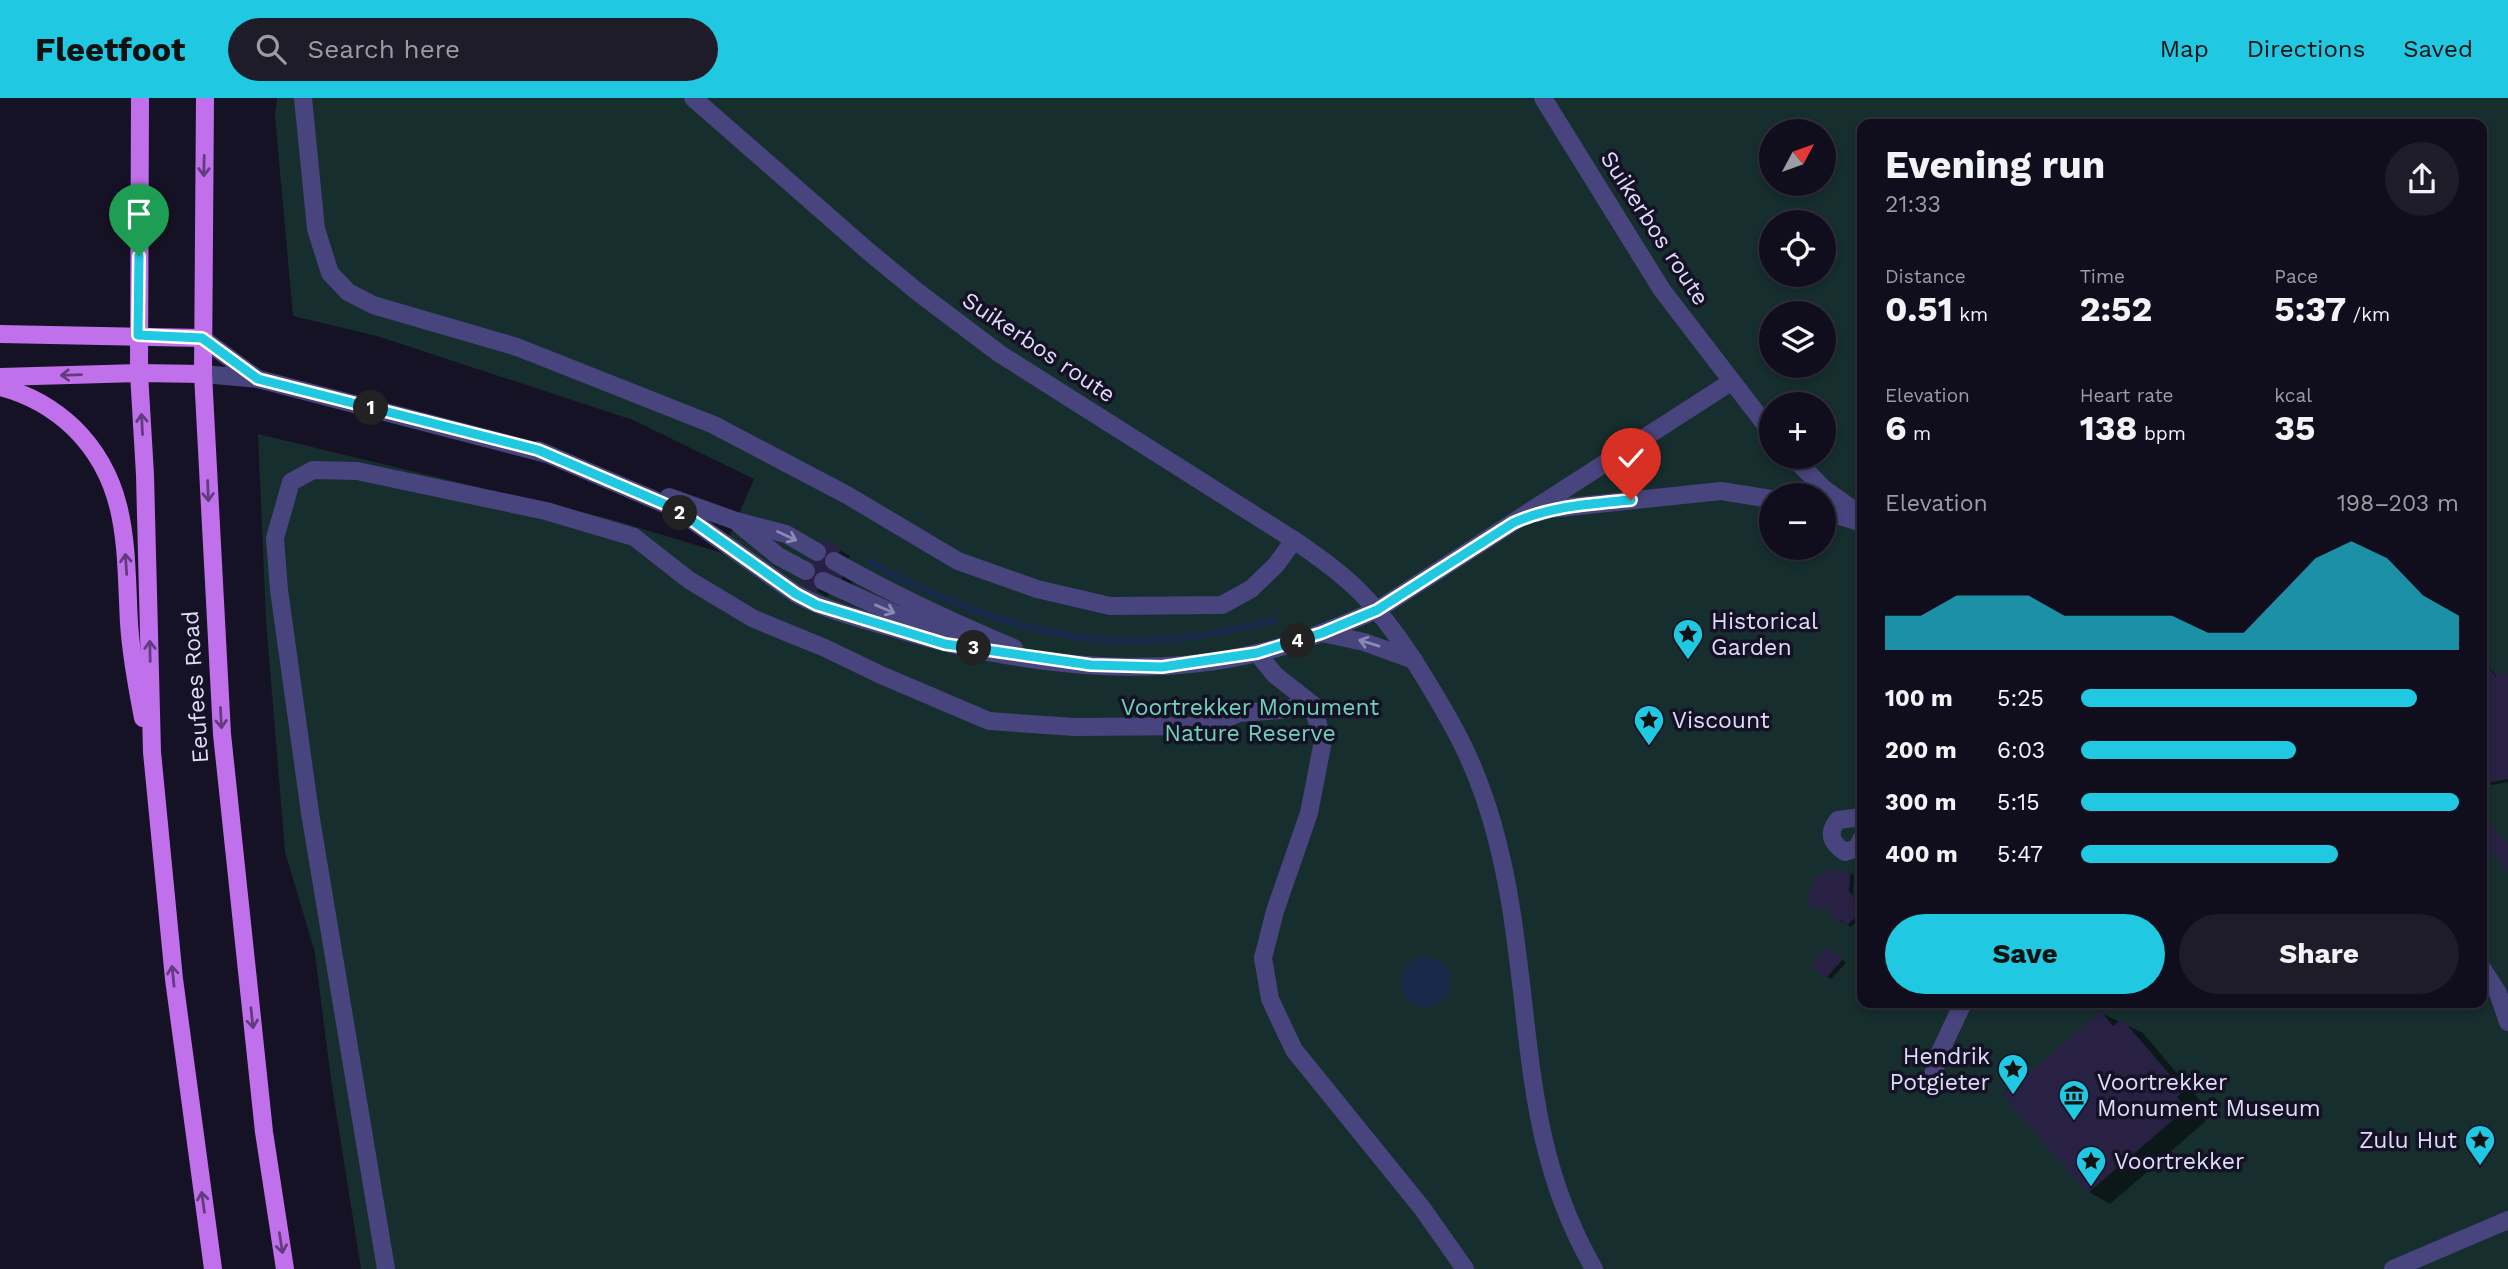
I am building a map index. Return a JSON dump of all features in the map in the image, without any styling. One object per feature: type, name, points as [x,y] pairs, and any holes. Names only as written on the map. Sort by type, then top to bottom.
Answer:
[{"type":"main road","name":"Eeufees Road","points":[[140,98],[138,335],[145,475],[152,752],[174,979],[213,1269]]},
{"type":"main road","name":"Eeufees Road","points":[[205,98],[202,338],[222,734],[264,1132],[285,1269]]},
{"type":"main road","points":[[0,334],[202,338]]},
{"type":"main road","points":[[0,377],[203,374]]},
{"type":"main road","points":[[0,387],[42,403],[65,419],[89,443],[114,485],[124,528],[130,626],[139,697],[152,752]]},
{"type":"street","points":[[303,98],[316,229],[330,273],[348,292],[373,304],[517,347],[714,425],[847,495],[958,561],[1037,589],[1110,606],[1222,605],[1251,589],[1276,565],[1294,540]]},
{"type":"street","name":"Suikerbos route","points":[[693,98],[868,251],[1000,354],[1294,540],[1330,566],[1377,610],[1414,660],[1466,751],[1491,818],[1506,879],[1516,942],[1530,1072],[1542,1140],[1562,1204],[1594,1269]]},
{"type":"street","name":"Suikerbos route","points":[[1543,98],[1662,290],[1759,417]]},
{"type":"street","points":[[202,338],[258,379]]},
{"type":"street","points":[[203,374],[258,379],[538,450],[736,522],[786,534],[817,552]]},
{"type":"street","points":[[538,450],[676,509],[796,594],[817,605],[945,644],[1091,665],[1162,667],[1257,653],[1322,633],[1377,610],[1731,382]]},
{"type":"street","points":[[1804,469],[1822,488],[1857,512]]},
{"type":"street","points":[[386,1269],[310,813],[279,590],[275,538],[291,482],[313,470],[357,471],[546,511],[634,537],[689,580],[754,619],[989,721],[1074,727],[1209,726],[1240,713],[1281,710],[1312,704]]},
{"type":"street","points":[[1513,523],[1550,509],[1685,494],[1721,491],[1759,497]]},
{"type":"street","points":[[1836,515],[1857,522]]},
{"type":"street","points":[[736,522],[778,556],[806,571]]},
{"type":"street","points":[[834,561],[927,610],[1040,659]]},
{"type":"street","points":[[823,581],[893,612],[1040,659]]},
{"type":"street","points":[[1322,633],[1364,642],[1414,660]]},
{"type":"street","points":[[1257,653],[1275,675],[1312,704],[1323,741],[1309,813],[1275,911],[1263,958],[1269,999],[1294,1050],[1422,1208],[1465,1269]]},
{"type":"street","points":[[1857,818],[1838,820],[1832,827],[1831,834],[1832,842],[1845,852],[1857,848]]},
{"type":"street","points":[[2487,976],[2498,993],[2508,1022]]},
{"type":"street","points":[[1932,1078],[1940,1052],[1961,1008]]},
{"type":"street","points":[[2393,1269],[2508,1220]]},
{"type":"green space","name":"Voortrekker Monument Nature Reserve","points":[[277,98],[2508,98],[2508,1269],[361,1269],[331,1080],[315,953],[285,852],[266,621],[258,434],[610,519],[722,553],[754,479],[633,420],[377,336],[293,316],[275,116]]},
{"type":"water","points":[[1426,957],[1444,964],[1451,982],[1444,1000],[1426,1007],[1408,1000],[1401,982],[1408,964]]},
{"type":"building","points":[[824,539],[841,549],[831,567],[844,574],[839,584],[826,576],[816,593],[800,583]]},
{"type":"building","points":[[2487,666],[2496,677],[2503,671],[2508,675],[2508,779],[2487,783]]},
{"type":"building","points":[[2487,820],[2508,845],[2508,872],[2487,847]]},
{"type":"building","points":[[1833,870],[1851,871],[1849,891],[1857,900],[1857,917],[1846,926],[1841,920],[1838,922],[1827,909],[1808,907],[1810,887],[1815,883],[1816,876]]},
{"type":"building","points":[[1828,946],[1843,959],[1826,978],[1811,965]]},
{"type":"building","points":[[2101,1011],[2113,1026],[2122,1019],[2184,1091],[2177,1097],[2186,1109],[2088,1193],[2003,1095]]},
{"type":"waterway","points":[[871,563],[974,610],[1046,631],[1083,637],[1120,640],[1173,639],[1217,633],[1275,620]]},
{"type":"place","name":"Historical Garden","points":[[1688,661]]},
{"type":"place","name":"Viscount","points":[[1649,747]]},
{"type":"place","name":"Hendrik Potgieter","points":[[2013,1096]]},
{"type":"place","name":"Voortrekker Monument Museum","points":[[2074,1122]]},
{"type":"place","name":"Zulu Hut","points":[[2480,1167]]},
{"type":"place","name":"Voortrekker","points":[[2091,1188]]},
{"type":"route","points":[[139,256],[138,335],[202,338],[258,379],[538,450],[676,509],[796,594],[817,605],[945,644],[1040,659],[1126,667],[1162,667],[1257,653],[1322,633],[1377,610],[1533,513],[1631,500]]}]
